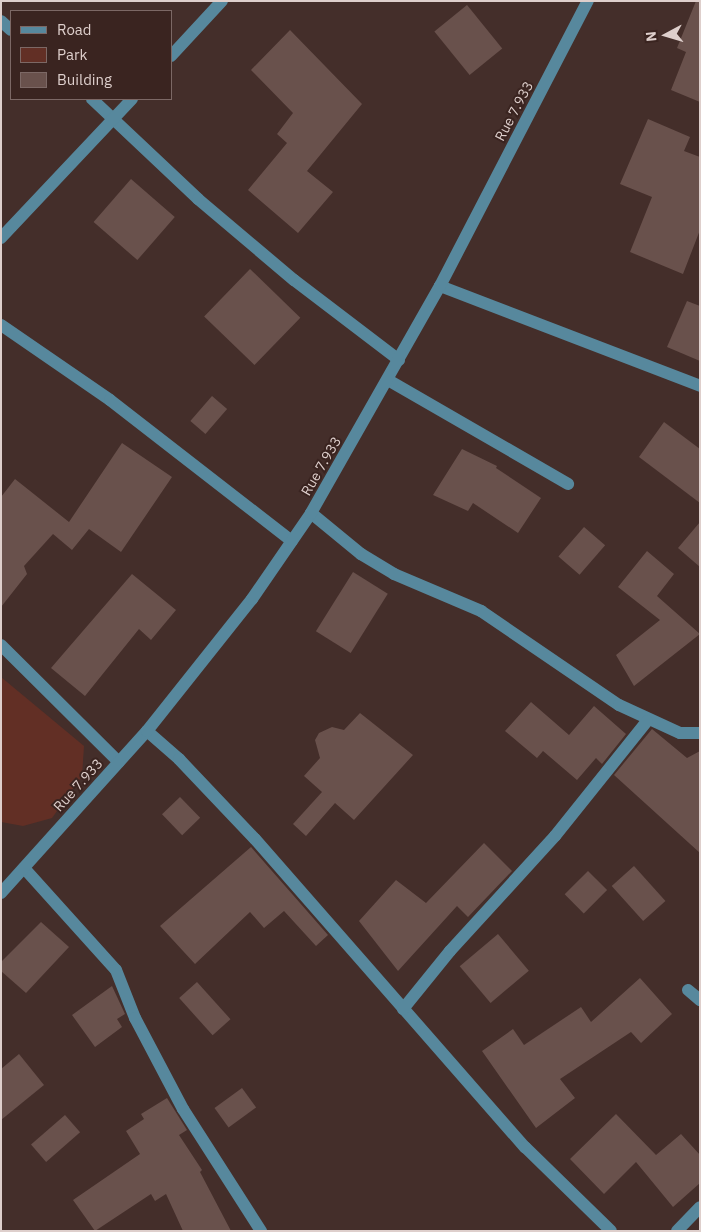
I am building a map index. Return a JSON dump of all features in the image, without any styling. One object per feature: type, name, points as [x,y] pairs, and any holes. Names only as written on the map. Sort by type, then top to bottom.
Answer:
[{"type":"street","points":[[172,55],[222,1]]},
{"type":"street","name":"Rue 7.933","points":[[1,893],[147,731],[252,599],[311,513],[440,286],[588,1]]},
{"type":"street","points":[[93,100],[198,199],[294,280],[399,360]]},
{"type":"street","points":[[1,238],[131,100]]},
{"type":"street","points":[[440,286],[700,386]]},
{"type":"street","points":[[1,325],[110,400],[292,541]]},
{"type":"street","points":[[388,380],[568,484]]},
{"type":"street","points":[[311,513],[361,554],[394,574],[480,611],[582,682],[647,721],[680,733],[700,733]]},
{"type":"street","points":[[1,645],[119,762]]},
{"type":"street","points":[[403,1009],[450,951],[556,836],[647,721]]},
{"type":"street","points":[[147,731],[179,759],[255,839],[525,1147],[611,1231]]},
{"type":"street","points":[[24,868],[116,970],[135,1018],[183,1109],[261,1231]]},
{"type":"street","points":[[688,990],[700,1000]]},
{"type":"street","points":[[677,1231],[700,1207]]},
{"type":"green space","points":[[1,677],[84,746],[82,776],[52,818],[23,826],[1,822]]},
{"type":"building","points":[[696,1],[700,1],[700,102],[671,90],[686,52],[677,48]]},
{"type":"building","points":[[467,5],[502,49],[470,75],[434,31]]},
{"type":"building","points":[[290,30],[362,104],[307,171],[333,192],[298,233],[248,190],[287,143],[277,134],[293,113],[251,70]]},
{"type":"building","points":[[648,119],[690,137],[684,151],[700,157],[700,230],[683,274],[630,252],[652,197],[620,184]]},
{"type":"building","points":[[131,179],[175,217],[137,260],[94,222]]},
{"type":"building","points":[[250,269],[300,318],[255,365],[204,316]]},
{"type":"building","points":[[687,301],[700,306],[700,361],[667,347]]},
{"type":"building","points":[[212,396],[227,409],[205,434],[190,421]]},
{"type":"building","points":[[664,422],[700,449],[700,503],[639,457]]},
{"type":"building","points":[[122,443],[172,477],[121,552],[89,529],[72,550],[53,534],[24,566],[27,574],[1,607],[1,497],[15,479],[69,522]]},
{"type":"building","points":[[462,449],[497,466],[496,468],[541,498],[518,533],[473,503],[468,511],[433,495]]},
{"type":"building","points":[[700,522],[700,567],[678,548]]},
{"type":"building","points":[[584,527],[605,545],[580,575],[558,556]]},
{"type":"building","points":[[647,551],[674,574],[657,596],[700,634],[634,686],[616,655],[660,620],[618,587]]},
{"type":"building","points":[[353,572],[388,594],[351,653],[316,631]]},
{"type":"building","points":[[132,574],[176,610],[151,640],[139,629],[85,696],[51,668]]},
{"type":"building","points":[[531,702],[569,735],[594,706],[626,734],[602,764],[596,758],[577,780],[543,751],[537,758],[505,731]]},
{"type":"building","points":[[360,713],[413,755],[354,820],[335,803],[306,836],[293,824],[322,792],[304,776],[320,758],[315,740],[319,733],[332,727],[344,730]]},
{"type":"building","points":[[652,729],[687,758],[700,751],[700,853],[614,775]]},
{"type":"building","points":[[180,797],[200,818],[182,835],[162,814]]},
{"type":"building","points":[[484,843],[512,871],[468,917],[457,906],[398,971],[359,921],[396,880],[426,903]]},
{"type":"building","points":[[251,847],[328,935],[316,946],[284,911],[264,928],[250,912],[195,964],[160,926]]},
{"type":"building","points":[[634,866],[665,901],[643,921],[612,886]]},
{"type":"building","points":[[588,871],[607,890],[584,913],[565,894]]},
{"type":"building","points":[[41,922],[69,947],[26,993],[1,971],[1,962]]},
{"type":"building","points":[[498,934],[529,971],[491,1003],[460,966]]},
{"type":"building","points":[[640,978],[672,1014],[641,1043],[631,1032],[560,1079],[575,1098],[536,1128],[482,1051],[513,1029],[524,1045],[581,1007],[591,1022]]},
{"type":"building","points":[[197,982],[230,1019],[213,1035],[179,998]]},
{"type":"building","points":[[112,986],[125,1014],[117,1019],[122,1027],[95,1047],[72,1015]]},
{"type":"building","points":[[19,1054],[44,1085],[1,1120],[1,1069]]},
{"type":"building","points":[[242,1088],[256,1107],[229,1127],[214,1108]]},
{"type":"building","points":[[167,1098],[187,1130],[179,1135],[202,1170],[200,1172],[231,1231],[183,1231],[166,1194],[155,1201],[151,1194],[95,1231],[73,1200],[140,1154],[126,1131],[144,1119],[141,1114]]},
{"type":"building","points":[[616,1114],[656,1155],[681,1134],[700,1155],[700,1183],[673,1207],[636,1162],[604,1194],[570,1159]]},
{"type":"building","points":[[65,1115],[80,1132],[46,1162],[31,1145]]}]
